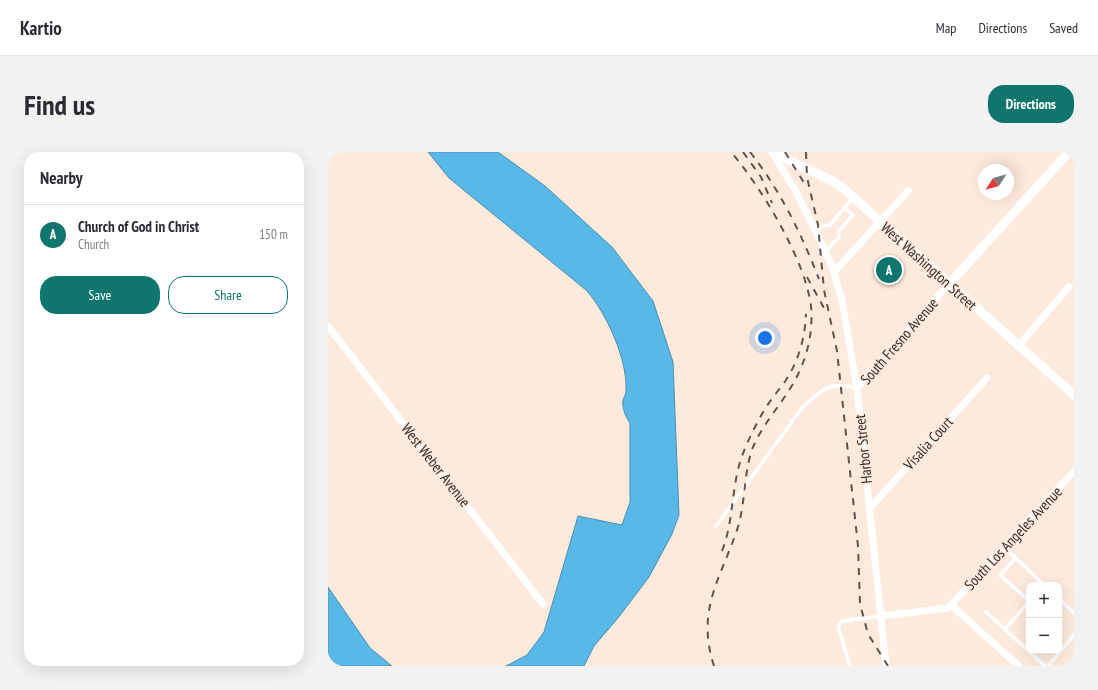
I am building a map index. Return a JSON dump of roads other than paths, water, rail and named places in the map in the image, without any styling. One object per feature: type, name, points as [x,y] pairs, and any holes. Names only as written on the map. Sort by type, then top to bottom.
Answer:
[{"type":"street","name":"Harbor Street","points":[[772,152],[795,190],[826,251],[834,272],[842,301],[857,388],[869,509],[882,616],[886,666]]},
{"type":"street","name":"West Washington Street","points":[[775,152],[800,167],[831,180],[1074,395]]},
{"type":"street","name":"South Fresno Avenue","points":[[857,388],[1069,152]]},
{"type":"street","points":[[834,272],[908,191]]},
{"type":"street","points":[[1018,346],[1069,288]]},
{"type":"street","name":"West Weber Avenue","points":[[328,326],[543,604]]},
{"type":"street","name":"Visalia Court","points":[[869,509],[987,378]]},
{"type":"street","name":"South Los Angeles Avenue","points":[[951,605],[1074,471]]},
{"type":"street","points":[[882,616],[948,608],[951,605],[1019,666]]},
{"type":"lane","points":[[816,230],[830,225],[853,198]]},
{"type":"lane","points":[[826,251],[839,237],[839,231],[853,215],[845,208]]},
{"type":"lane","points":[[716,526],[802,408],[815,395],[829,387],[843,384],[857,388]]},
{"type":"lane","points":[[1004,547],[1041,582]]},
{"type":"lane","points":[[1016,558],[1000,575],[1026,599]]},
{"type":"lane","points":[[1062,602],[1074,613]]},
{"type":"lane","points":[[1005,629],[1026,605]]},
{"type":"lane","points":[[986,612],[1045,666]]},
{"type":"lane","points":[[850,666],[838,626],[842,621],[882,616]]},
{"type":"lane","points":[[1048,666],[1074,635]]},
{"type":"water","points":[[428,152],[498,152],[545,186],[612,247],[653,301],[673,362],[679,515],[672,534],[649,577],[618,618],[594,646],[584,666],[506,666],[527,655],[544,632],[578,516],[622,525],[630,502],[630,423],[625,415],[623,406],[623,400],[626,392],[626,379],[619,351],[608,323],[594,299],[586,290],[449,178]]},
{"type":"water","points":[[328,587],[370,648],[392,666],[328,666]]},
{"type":"railway","points":[[714,666],[709,646],[709,612],[712,596],[740,520],[750,457],[758,437],[789,390],[800,370],[806,355],[811,331],[811,306],[807,287],[791,246],[768,204],[731,152]]},
{"type":"railway","points":[[743,152],[761,177],[772,203]]},
{"type":"railway","points":[[750,152],[771,181],[789,212],[819,279]]},
{"type":"railway","points":[[785,152],[806,186]]},
{"type":"railway","points":[[806,152],[807,177],[818,225],[824,290],[837,351],[858,546],[860,604],[868,634],[888,666]]},
{"type":"railway","points":[[807,277],[824,308]]},
{"type":"railway","points":[[722,551],[729,528],[738,468],[742,456],[762,415],[791,372],[803,340],[806,314]]},
{"type":"place","name":"Church of God in Christ","points":[[889,270]]}]
